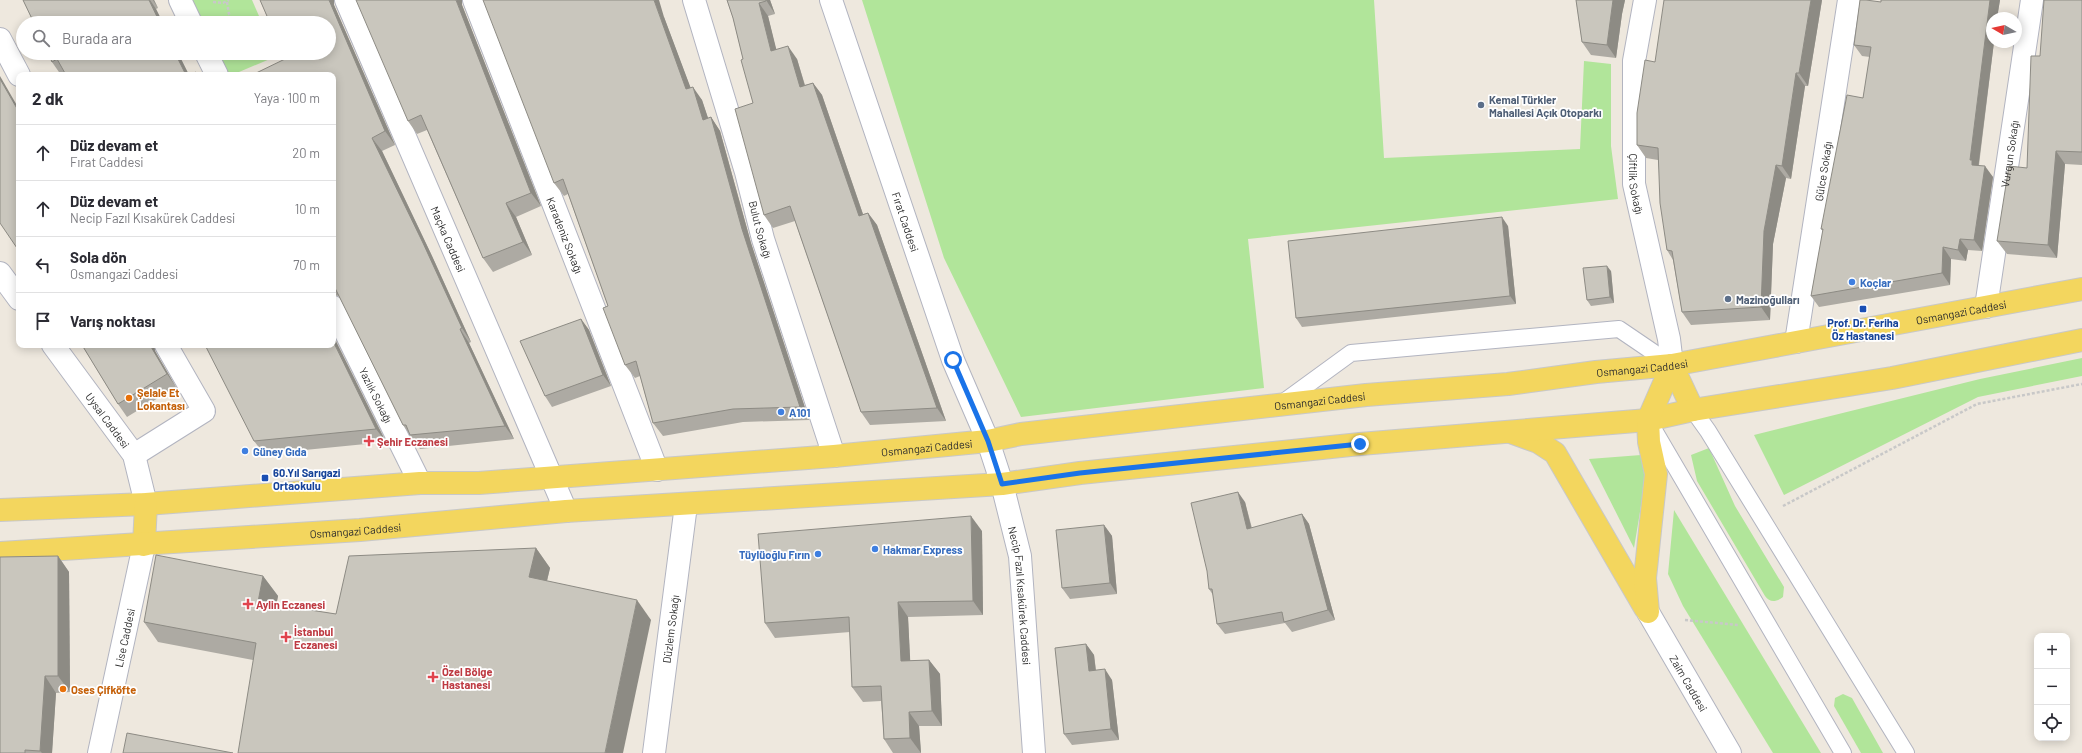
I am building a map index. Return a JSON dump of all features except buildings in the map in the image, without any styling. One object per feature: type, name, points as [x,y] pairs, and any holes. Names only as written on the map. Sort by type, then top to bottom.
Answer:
[{"type":"main road","name":"Osmangazi Caddesi","points":[[0,510],[146,504],[420,483],[479,483],[834,456],[988,441],[1021,434],[1070,428],[1366,395],[1508,384],[1596,372],[1672,365],[2082,289]]},
{"type":"main road","name":"Osmangazi Caddesi","points":[[0,553],[360,530],[566,511],[686,505],[1002,484],[1080,473],[1507,431],[1648,420],[1693,410],[1892,378],[2082,340]]},
{"type":"main road","points":[[1672,365],[1693,410]]},
{"type":"main road","points":[[1650,615],[1645,578],[1656,474],[1649,442],[1648,420],[1672,365]]},
{"type":"main road","points":[[1507,431],[1538,442],[1555,453],[1586,509],[1650,615]]},
{"type":"main road","points":[[144,545],[146,504]]},
{"type":"street","points":[[180,0],[188,16]]},
{"type":"street","name":"Maçka Caddesi","points":[[346,0],[552,477]]},
{"type":"street","name":"Karadeniz Sokağı","points":[[474,0],[657,470]]},
{"type":"street","name":"Bulut Sokağı","points":[[694,0],[746,172],[763,239],[834,456]]},
{"type":"street","name":"Fırat Caddesi","points":[[831,0],[953,360],[988,441]]},
{"type":"street","name":"Çiftlik Sokağı","points":[[1645,0],[1634,62],[1634,184],[1669,339],[1672,365]]},
{"type":"street","name":"Gülce Sokağı","points":[[1796,342],[1849,0]]},
{"type":"street","name":"Vurgun Sokağı","points":[[1986,307],[2032,0]]},
{"type":"street","points":[[0,39],[17,72]]},
{"type":"street","points":[[210,60],[216,72]]},
{"type":"street","points":[[0,273],[16,294]]},
{"type":"street","name":"Yazlık Sokağı","points":[[336,313],[420,483]]},
{"type":"street","name":"Uysal Caddesi","points":[[55,348],[134,455],[146,504]]},
{"type":"street","points":[[134,455],[204,411],[168,348]]},
{"type":"street","name":"Necip Fazıl Kısakürek Caddesi","points":[[988,441],[1002,484],[1020,556],[1034,753]]},
{"type":"street","points":[[552,477],[566,511]]},
{"type":"street","name":"Düzlem Sokağı","points":[[654,753],[686,505]]},
{"type":"street","name":"Lise Caddesi","points":[[99,753],[144,545]]},
{"type":"street","name":"Zaim Caddesi","points":[[1650,615],[1730,753]]},
{"type":"lane","points":[[1278,406],[1351,354],[1619,329],[1672,365]]},
{"type":"lane","points":[[1693,410],[1712,438],[1906,753]]},
{"type":"lane","points":[[1648,420],[1843,753]]},
{"type":"path","points":[[211,0],[218,4],[228,1],[231,16]]},
{"type":"path","points":[[1782,506],[1977,404],[2082,384]]},
{"type":"path","points":[[1650,615],[1769,627]]},
{"type":"green space","points":[[189,0],[252,0],[259,16],[197,16]]},
{"type":"green space","points":[[862,0],[1374,0],[1384,158],[1580,149],[1584,61],[1611,64],[1611,146],[1618,199],[1248,239],[1264,388],[1021,417],[944,258]]},
{"type":"green space","points":[[217,60],[268,60],[239,72],[222,72]]},
{"type":"green space","points":[[2082,358],[2082,376],[1978,397],[1784,495],[1754,435],[1980,379]]},
{"type":"green space","points":[[1709,448],[1735,506],[1784,587],[1783,597],[1778,600],[1771,601],[1765,596],[1697,481],[1691,455]]},
{"type":"green space","points":[[1641,455],[1646,476],[1634,548],[1589,459]]},
{"type":"green space","points":[[1674,510],[1821,753],[1773,753],[1683,606],[1668,574]]},
{"type":"green space","points":[[1843,694],[1852,698],[1883,753],[1861,753],[1834,706],[1835,698]]},
{"type":"place","name":"Kemal Türkler Mahallesi Açık Otoparkı","points":[[1481,105]]},
{"type":"place","name":"Koçlar","points":[[1852,282]]},
{"type":"place","name":"Mazinoğulları","points":[[1728,299]]},
{"type":"place","name":"Prof. Dr. Feriha Öz Hastanesi","points":[[1863,309]]},
{"type":"place","name":"Şelale Et Lokantası","points":[[129,398]]},
{"type":"place","name":"A101","points":[[781,412]]},
{"type":"place","name":"Şehir Eczanesi","points":[[369,441]]},
{"type":"place","name":"Güney Gıda","points":[[245,451]]},
{"type":"place","name":"60.Yıl Sarıgazi Ortaokulu","points":[[265,478]]},
{"type":"place","name":"Hakmar Express","points":[[875,549]]},
{"type":"place","name":"Tüylüoğlu Fırın","points":[[818,554]]},
{"type":"place","name":"Aylin Eczanesi","points":[[248,604]]},
{"type":"place","name":"İstanbul Eczanesi","points":[[286,637]]},
{"type":"place","name":"Özel Bölge Hastanesi","points":[[433,677]]},
{"type":"place","name":"Oses Çifköfte","points":[[63,689]]},
{"type":"route","points":[[953,360],[988,441],[1002,484],[1080,473],[1360,444]]}]
